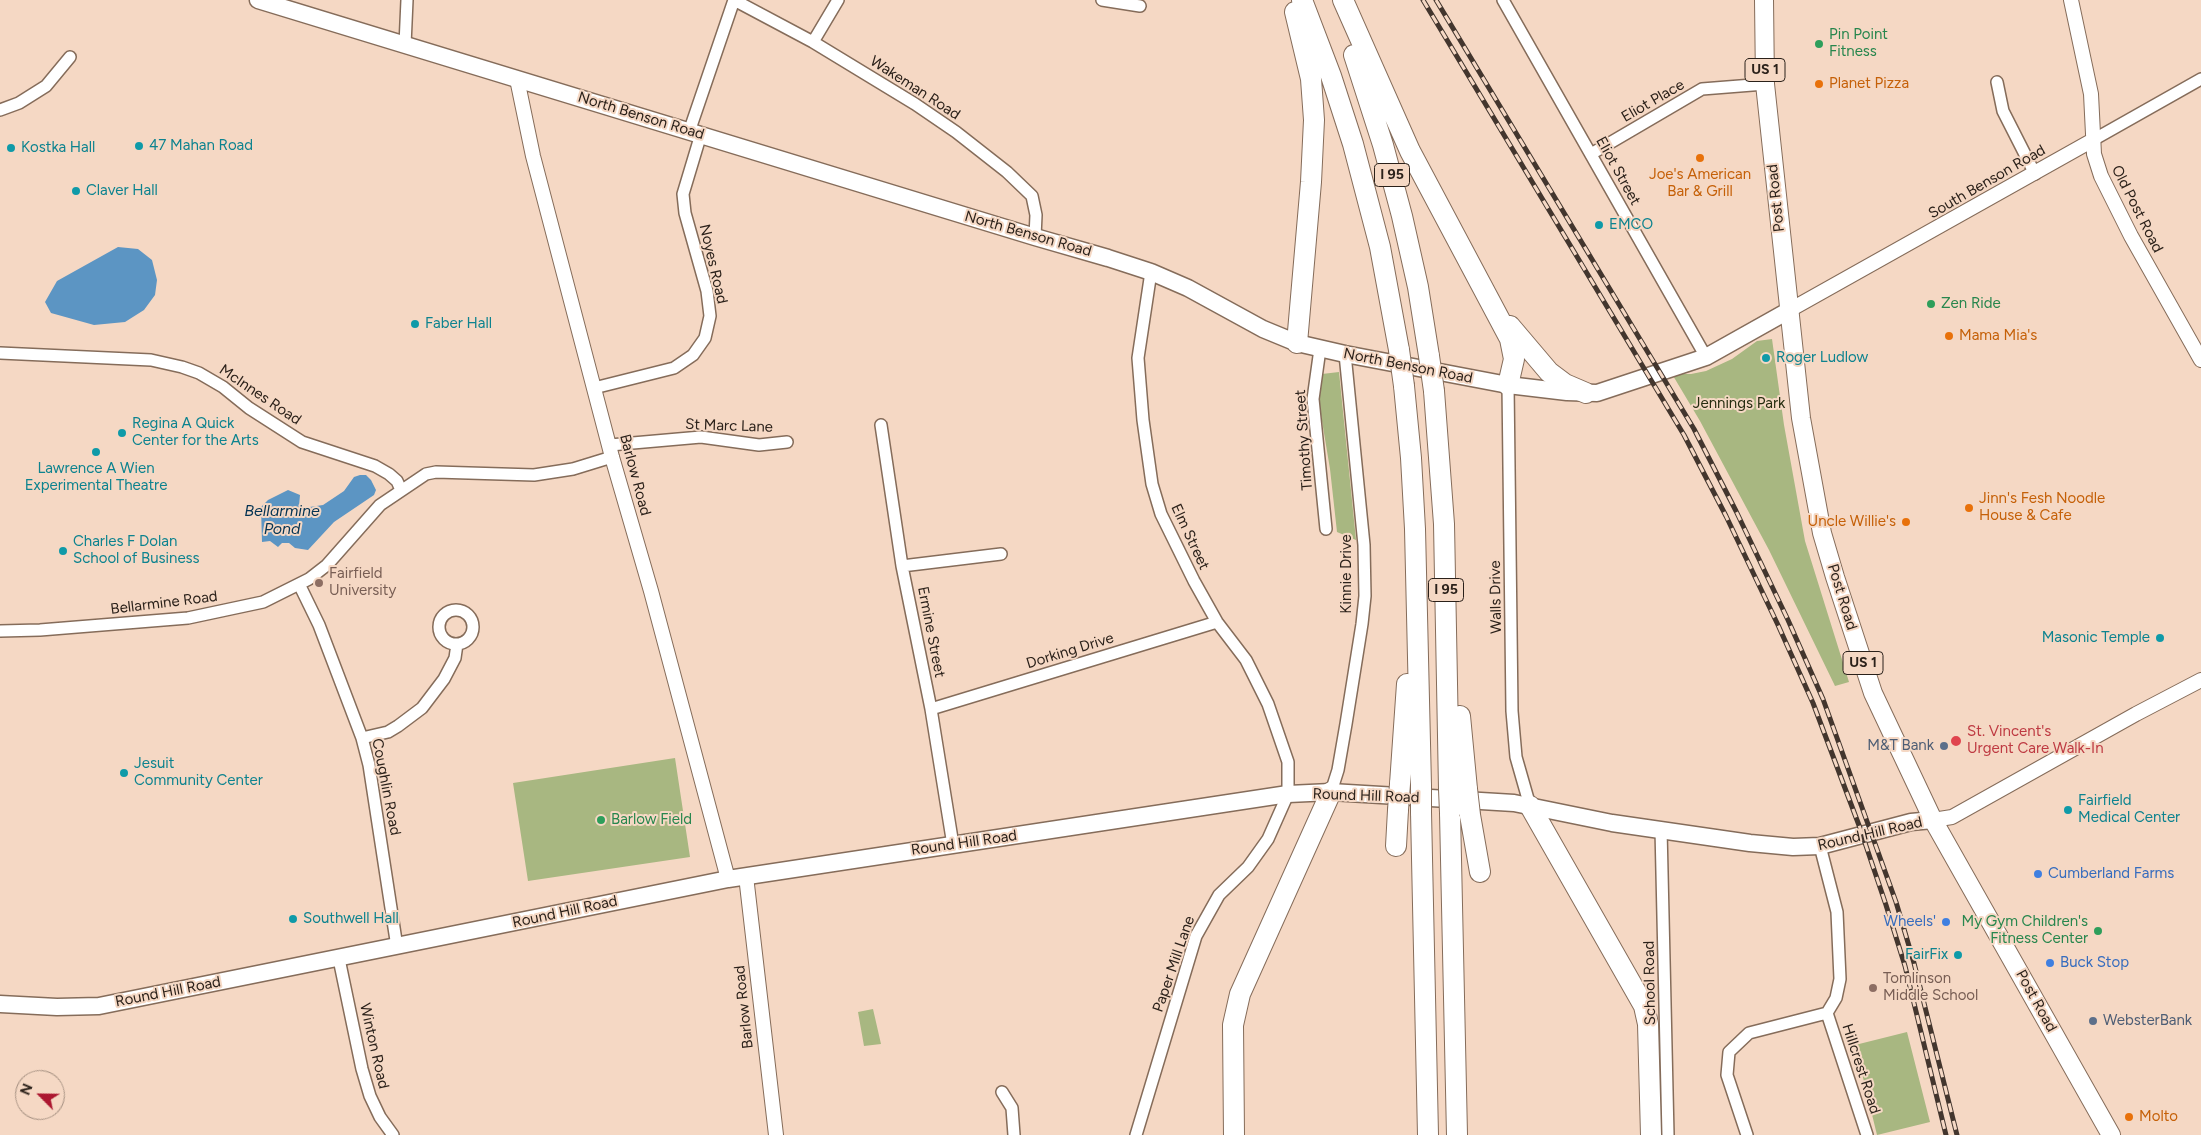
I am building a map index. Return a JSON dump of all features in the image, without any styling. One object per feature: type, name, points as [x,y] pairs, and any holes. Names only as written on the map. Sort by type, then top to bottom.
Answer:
[{"type":"highway","points":[[1292,0],[1311,79],[1314,120],[1311,182],[1297,343]]},
{"type":"highway","name":"I 95","points":[[1302,0],[1331,76],[1362,179],[1383,265],[1404,386],[1411,458],[1416,565],[1428,1135]]},
{"type":"highway","name":"I 95","points":[[1334,0],[1362,75],[1393,180],[1414,270],[1434,391],[1442,479],[1458,789],[1450,813],[1457,1135]]},
{"type":"highway","points":[[1343,0],[1410,151],[1513,346],[1514,359],[1508,385]]},
{"type":"highway","points":[[1478,280],[1501,314],[1542,364],[1565,384],[1586,393]]},
{"type":"highway","points":[[1396,846],[1416,565]]},
{"type":"highway","points":[[1458,789],[1470,815],[1480,872]]},
{"type":"highway","points":[[1234,1135],[1233,1041],[1235,1010],[1240,994],[1331,792]]},
{"type":"highway","points":[[1530,806],[1644,1006],[1648,1024],[1651,1135]]},
{"type":"main road","name":"North Benson Road","points":[[258,0],[1151,272],[1188,288],[1263,329],[1297,343],[1320,349],[1508,385],[1586,393],[1608,390],[1706,357],[1788,311]]},
{"type":"main road","name":"Post Road","points":[[1764,0],[1765,84],[1788,311],[1808,463],[1827,551],[1871,688],[1933,820],[2111,1135]]},
{"type":"main road","name":"Round Hill Road","points":[[0,1004],[57,1007],[99,1006],[728,879],[1288,794],[1331,792],[1514,803],[1579,817],[1778,846],[1820,846],[1911,822],[1933,820]]},
{"type":"street","points":[[405,45],[407,0]]},
{"type":"street","name":"Wakeman Road","points":[[734,0],[813,42],[948,126],[1024,187],[1034,204],[1036,215],[1035,237]]},
{"type":"street","name":"Noyes Road","points":[[594,388],[674,368],[693,354],[705,338],[710,316],[707,291],[685,212],[683,194],[695,133],[734,0]]},
{"type":"street","points":[[813,42],[838,0]]},
{"type":"street","points":[[1102,0],[1140,6]]},
{"type":"street","name":"Eliot Street","points":[[1503,0],[1706,357]]},
{"type":"street","name":"Old Post Road","points":[[2073,1],[2090,94],[2094,124],[2094,154],[2101,176],[2131,236],[2201,360]]},
{"type":"street","points":[[0,110],[19,103],[46,86],[70,56]]},
{"type":"street","name":"Barlow Road","points":[[517,79],[533,156],[594,388],[728,879]]},
{"type":"street","name":"South Benson Road","points":[[1788,311],[2035,174],[2201,79]]},
{"type":"street","points":[[1997,82],[2003,111],[2035,174]]},
{"type":"street","name":"Eliot Place","points":[[1591,154],[1702,89],[1765,84]]},
{"type":"street","name":"Elm Street","points":[[1151,272],[1138,358],[1143,420],[1152,484],[1161,514],[1194,581],[1217,622],[1246,660],[1268,704],[1288,762],[1288,794]]},
{"type":"street","name":"Timothy Street","points":[[1320,349],[1313,398],[1326,529]]},
{"type":"street","name":"McInnes Road","points":[[0,353],[151,360],[182,367],[199,373],[223,387],[249,408],[302,442],[375,466],[397,481],[401,490]]},
{"type":"street","name":"Kinnie Drive","points":[[1331,792],[1338,770],[1346,724],[1365,596],[1364,544],[1345,354]]},
{"type":"street","name":"Walls Drive","points":[[1508,385],[1512,711],[1516,757],[1522,784],[1530,806]]},
{"type":"street","name":"Ermine Street","points":[[882,425],[902,566],[931,709],[954,845]]},
{"type":"street","name":"St Marc Lane","points":[[611,451],[701,437],[759,445],[787,442]]},
{"type":"street","name":"Bellarmine Road","points":[[0,631],[40,630],[188,618],[262,602],[299,584],[327,565],[380,505],[426,474],[436,472],[534,475],[573,469],[611,451]]},
{"type":"street","points":[[902,566],[1001,554]]},
{"type":"street","name":"Coughlin Road","points":[[299,584],[319,625],[362,738],[375,793],[397,947]]},
{"type":"street","name":"Dorking Drive","points":[[931,709],[1217,622]]},
{"type":"street","points":[[362,738],[388,732],[422,708],[444,679],[455,658],[458,644]]},
{"type":"street","points":[[1933,820],[1952,817],[2136,714],[2201,680]]},
{"type":"street","name":"Paper Mill Lane","points":[[1136,1135],[1199,930],[1219,895],[1248,867],[1268,839],[1288,794]]},
{"type":"street","name":"School Road","points":[[1661,829],[1668,1135]]},
{"type":"street","name":"Hillcrest Road","points":[[1747,1135],[1727,1075],[1729,1052],[1749,1033],[1827,1013],[1836,998],[1840,979],[1837,912],[1820,846]]},
{"type":"street","name":"Barlow Road","points":[[746,876],[776,1135]]},
{"type":"street","name":"Winton Road","points":[[339,959],[362,1069],[370,1096],[392,1135]]},
{"type":"street","name":"Hillcrest Road","points":[[1827,1013],[1867,1135]]},
{"type":"street","points":[[1002,1092],[1014,1115],[1014,1135]]},
{"type":"green space","name":"Jennings Park","points":[[1772,339],[1784,425],[1805,541],[1849,682],[1835,686],[1769,550],[1700,421],[1672,374],[1691,374],[1706,371],[1732,359],[1757,341]]},
{"type":"green space","points":[[1339,372],[1356,540],[1337,532],[1330,469],[1319,403],[1319,385],[1322,374]]},
{"type":"green space","name":"Barlow Field","points":[[675,758],[690,857],[528,881],[513,783]]},
{"type":"green space","points":[[873,1009],[881,1044],[864,1046],[858,1012]]},
{"type":"green space","points":[[1907,1032],[1930,1122],[1877,1135],[1855,1045]]},
{"type":"water","points":[[118,247],[138,249],[152,260],[157,280],[155,295],[144,310],[125,322],[94,325],[51,313],[45,302],[57,281]]},
{"type":"water","name":"Bellarmine Pond","points":[[366,475],[371,480],[376,490],[374,495],[334,522],[308,550],[295,548],[289,543],[282,543],[278,547],[270,541],[262,542],[261,507],[268,500],[288,490],[300,495],[299,506],[303,508],[323,505],[344,491],[354,477]]},
{"type":"railway","points":[[1423,0],[1684,435],[1726,516],[1778,625],[1813,703],[1860,828],[1886,905],[1905,966],[1946,1135]]},
{"type":"railway","points":[[1436,0],[1694,429],[1788,620],[1823,699],[1896,902],[1914,963],[1957,1135]]},
{"type":"place","name":"Pin Point Fitness","points":[[1819,44]]},
{"type":"place","name":"Planet Pizza","points":[[1819,84]]},
{"type":"place","name":"47 Mahan Road","points":[[139,146]]},
{"type":"place","name":"Kostka Hall","points":[[11,148]]},
{"type":"place","name":"Joe's American Bar & Grill","points":[[1700,158]]},
{"type":"place","name":"Claver Hall","points":[[76,191]]},
{"type":"place","name":"EMCO","points":[[1599,225]]},
{"type":"place","name":"Zen Ride","points":[[1931,304]]},
{"type":"place","name":"Faber Hall","points":[[415,324]]},
{"type":"place","name":"Mama Mia's","points":[[1949,336]]},
{"type":"place","name":"Roger Ludlow","points":[[1766,358]]},
{"type":"place","name":"Regina A Quick Center for the Arts","points":[[122,433]]},
{"type":"place","name":"Lawrence A Wien Experimental Theatre","points":[[96,452]]},
{"type":"place","name":"Jinn's Fesh Noodle House & Cafe","points":[[1969,508]]},
{"type":"place","name":"Uncle Willie's","points":[[1906,522]]},
{"type":"place","name":"Charles F Dolan School of Business","points":[[63,551]]},
{"type":"place","name":"Fairfield University","points":[[319,583]]},
{"type":"place","name":"Masonic Temple","points":[[2160,638]]},
{"type":"place","name":"St. Vincent's Urgent Care Walk-In","points":[[1956,741]]},
{"type":"place","name":"M&T Bank","points":[[1944,746]]},
{"type":"place","name":"Jesuit Community Center","points":[[124,773]]},
{"type":"place","name":"Fairfield Medical Center","points":[[2068,810]]},
{"type":"place","name":"Barlow Field","points":[[601,820]]},
{"type":"place","name":"Cumberland Farms","points":[[2038,874]]},
{"type":"place","name":"Southwell Hall","points":[[293,919]]},
{"type":"place","name":"Wheels'","points":[[1946,922]]},
{"type":"place","name":"My Gym Children's Fitness Center","points":[[2098,931]]},
{"type":"place","name":"FairFix","points":[[1958,955]]},
{"type":"place","name":"Buck Stop","points":[[2050,963]]},
{"type":"place","name":"Tomlinson Middle School","points":[[1873,988]]},
{"type":"place","name":"WebsterBank","points":[[2093,1021]]},
{"type":"place","name":"Molto","points":[[2129,1117]]}]
